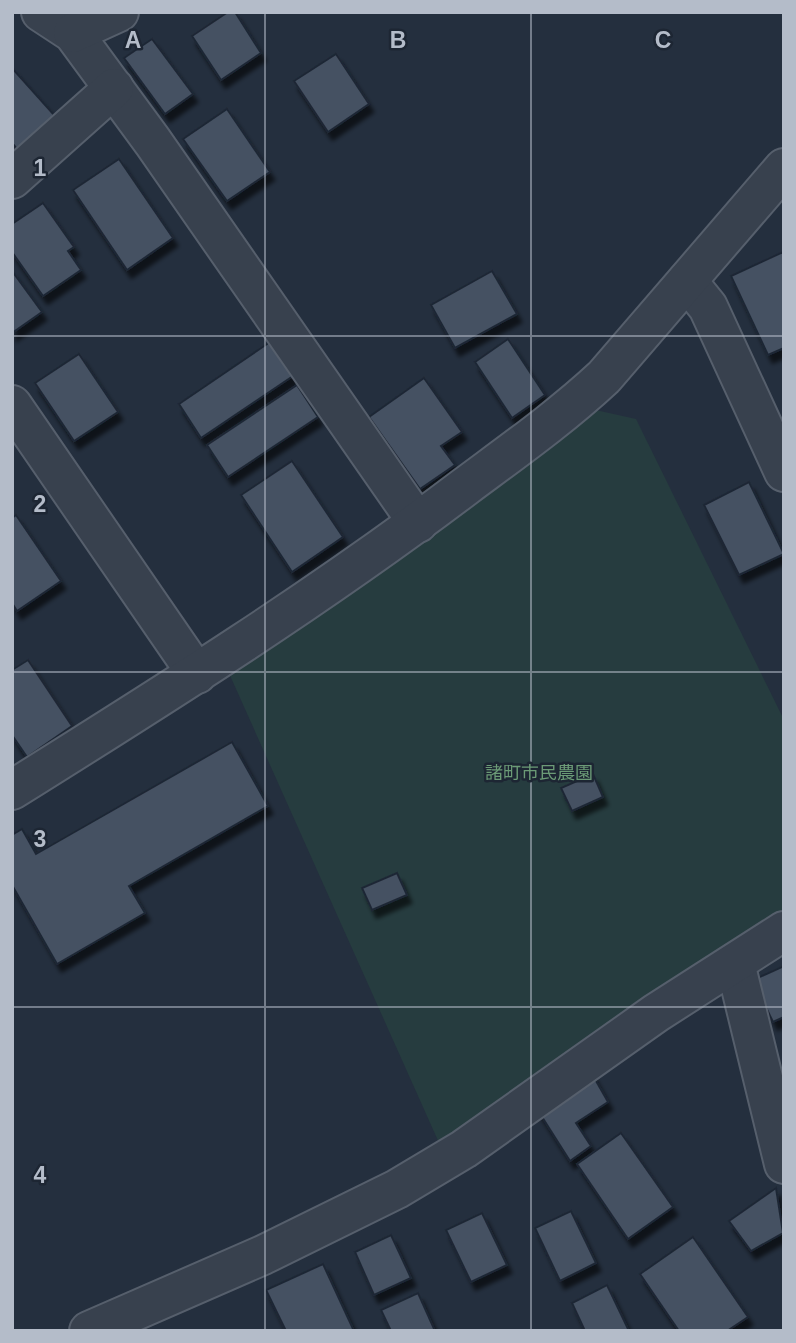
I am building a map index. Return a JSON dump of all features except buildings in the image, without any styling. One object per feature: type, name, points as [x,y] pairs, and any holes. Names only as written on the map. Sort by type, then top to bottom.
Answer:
[{"type":"street","points":[[41,12],[73,33],[114,88],[418,523]]},
{"type":"street","points":[[73,33],[119,12]]},
{"type":"street","points":[[12,179],[114,88]]},
{"type":"street","points":[[12,790],[197,674],[418,523],[578,401],[604,377],[784,168]]},
{"type":"street","points":[[687,281],[708,307],[784,472]]},
{"type":"street","points":[[12,405],[197,674]]},
{"type":"street","points":[[89,1331],[263,1255],[397,1189],[464,1149],[656,1013],[784,931]]},
{"type":"street","points":[[735,962],[784,1164]]},
{"type":"green space","name":"諸町市民農園","points":[[591,409],[636,419],[784,720],[784,915],[440,1145],[228,671]]}]
